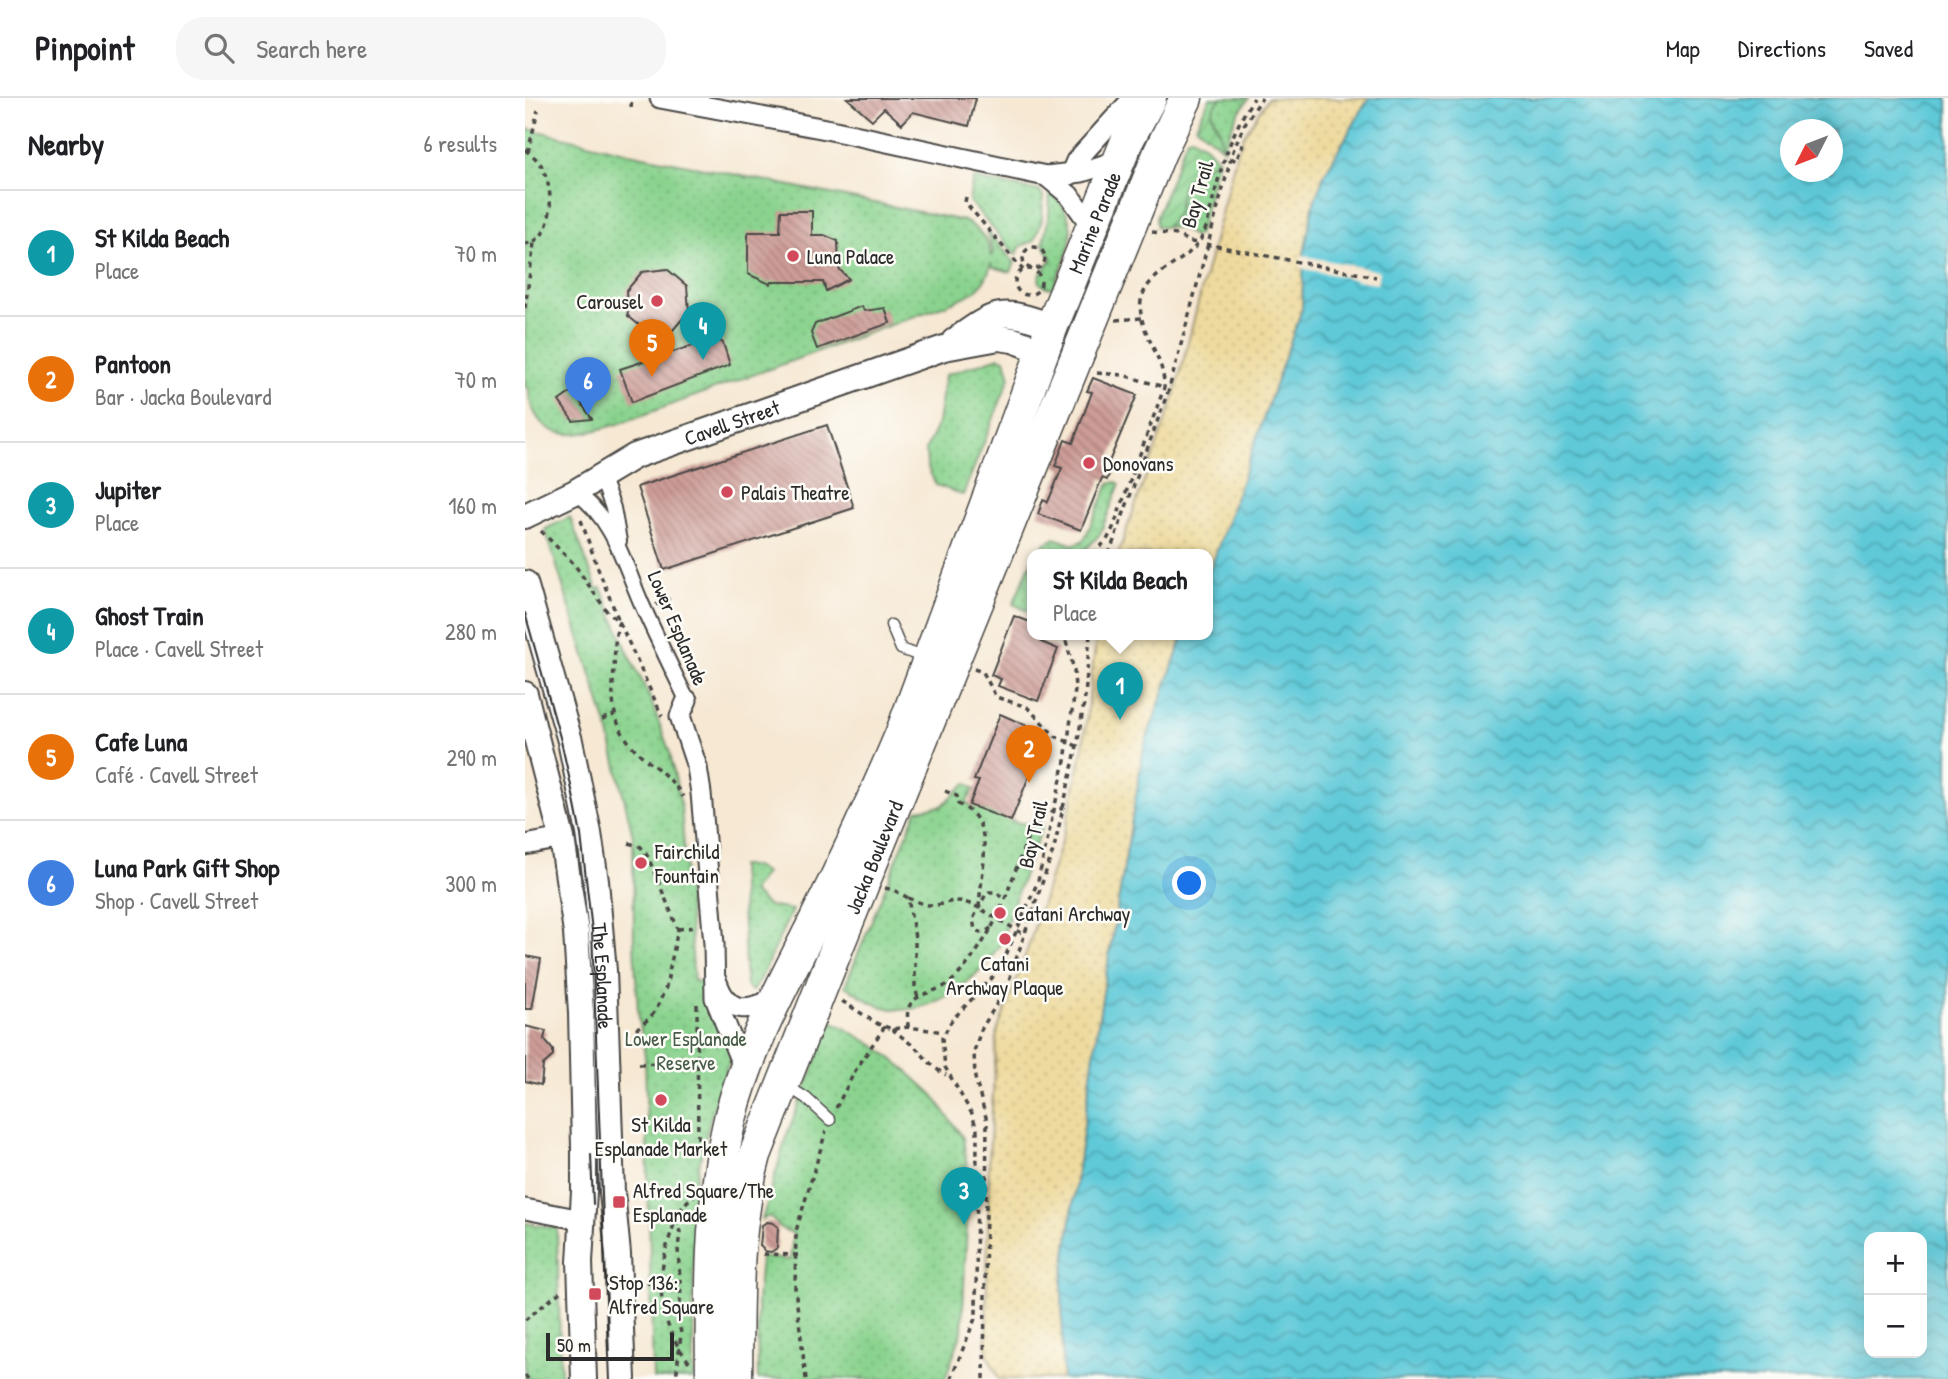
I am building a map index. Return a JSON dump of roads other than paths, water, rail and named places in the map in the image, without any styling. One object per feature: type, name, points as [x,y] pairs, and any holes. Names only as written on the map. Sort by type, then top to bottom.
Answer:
[{"type":"main road","name":"Marine Parade","points":[[1047,338],[1119,160],[1150,98]]},
{"type":"main road","name":"Marine Parade","points":[[1085,361],[1130,228],[1166,138],[1186,98]]},
{"type":"main road","points":[[1047,338],[1085,361]]},
{"type":"main road","name":"Jacka Boulevard","points":[[701,1371],[719,1173],[731,1117],[745,1073],[771,1010],[873,800],[906,723],[1047,338]]},
{"type":"main road","name":"Jacka Boulevard","points":[[736,1379],[738,1242],[755,1155],[797,1045],[1085,361]]},
{"type":"main road","points":[[771,1010],[765,1040],[772,1047],[797,1045]]},
{"type":"main road","points":[[745,1073],[784,1079]]},
{"type":"street","points":[[660,98],[725,104],[1046,176],[1089,171],[1119,160]]},
{"type":"street","name":"Marine Parade","points":[[1070,175],[1076,162],[1133,98]]},
{"type":"street","points":[[1046,176],[1069,195],[1092,227]]},
{"type":"street","name":"Cavell Street","points":[[533,523],[623,462],[944,348],[986,318],[1000,314],[1023,316],[1047,338]]},
{"type":"street","name":"Lower Esplanade","points":[[601,476],[613,508],[620,549]]},
{"type":"street","name":"Lower Esplanade","points":[[575,492],[601,517],[620,549],[641,603],[687,700],[680,716],[697,767],[701,793],[718,1008],[745,1073]]},
{"type":"street","name":"The Esplanade","points":[[525,583],[570,741],[589,833],[601,930],[623,1379]]},
{"type":"street","name":"The Esplanade","points":[[525,694],[562,838],[570,884],[579,972],[584,1174],[580,1262],[584,1379]]},
{"type":"street","points":[[525,845],[589,833]]},
{"type":"street","name":"Lower Esplanade","points":[[715,975],[725,998],[740,1008],[771,1010]]},
{"type":"street","points":[[525,1209],[582,1220],[614,1220]]},
{"type":"lane","points":[[891,625],[901,649],[930,660]]},
{"type":"lane","points":[[784,1079],[830,1120]]},
{"type":"water","points":[[1369,98],[1948,98],[1948,1379],[1063,1379],[1062,1283],[1100,1011],[1144,747],[1182,640],[1213,640],[1213,562],[1302,309],[1304,254],[1313,206],[1324,175]]},
{"type":"tram line","points":[[525,613],[572,790],[581,835],[592,931],[609,1379]]},
{"type":"tram line","points":[[591,1155],[593,1204]]},
{"type":"place","name":"Luna Palace","points":[[793,256]]},
{"type":"place","name":"Carousel","points":[[657,301]]},
{"type":"place","name":"Ghost Train","points":[[703,360]]},
{"type":"place","name":"Cafe Luna","points":[[652,377]]},
{"type":"place","name":"Luna Park Gift Shop","points":[[588,415]]},
{"type":"place","name":"Donovans","points":[[1089,463]]},
{"type":"place","name":"Palais Theatre","points":[[727,492]]},
{"type":"place","name":"St Kilda Beach","points":[[1120,720]]},
{"type":"place","name":"Pantoon","points":[[1029,783]]},
{"type":"place","name":"Fairchild Fountain","points":[[641,863]]},
{"type":"place","name":"Catani Archway","points":[[1000,913]]},
{"type":"place","name":"Catani Archway Plaque","points":[[1005,939]]},
{"type":"place","name":"St Kilda Esplanade Market","points":[[661,1100]]},
{"type":"place","name":"Alfred Square/The Esplanade","points":[[619,1202]]},
{"type":"place","name":"Jupiter","points":[[964,1225]]},
{"type":"place","name":"Stop 136: Alfred Square","points":[[595,1294]]},
{"type":"park label","name":"Lower Esplanade Reserve","points":[[686,1050]]}]
